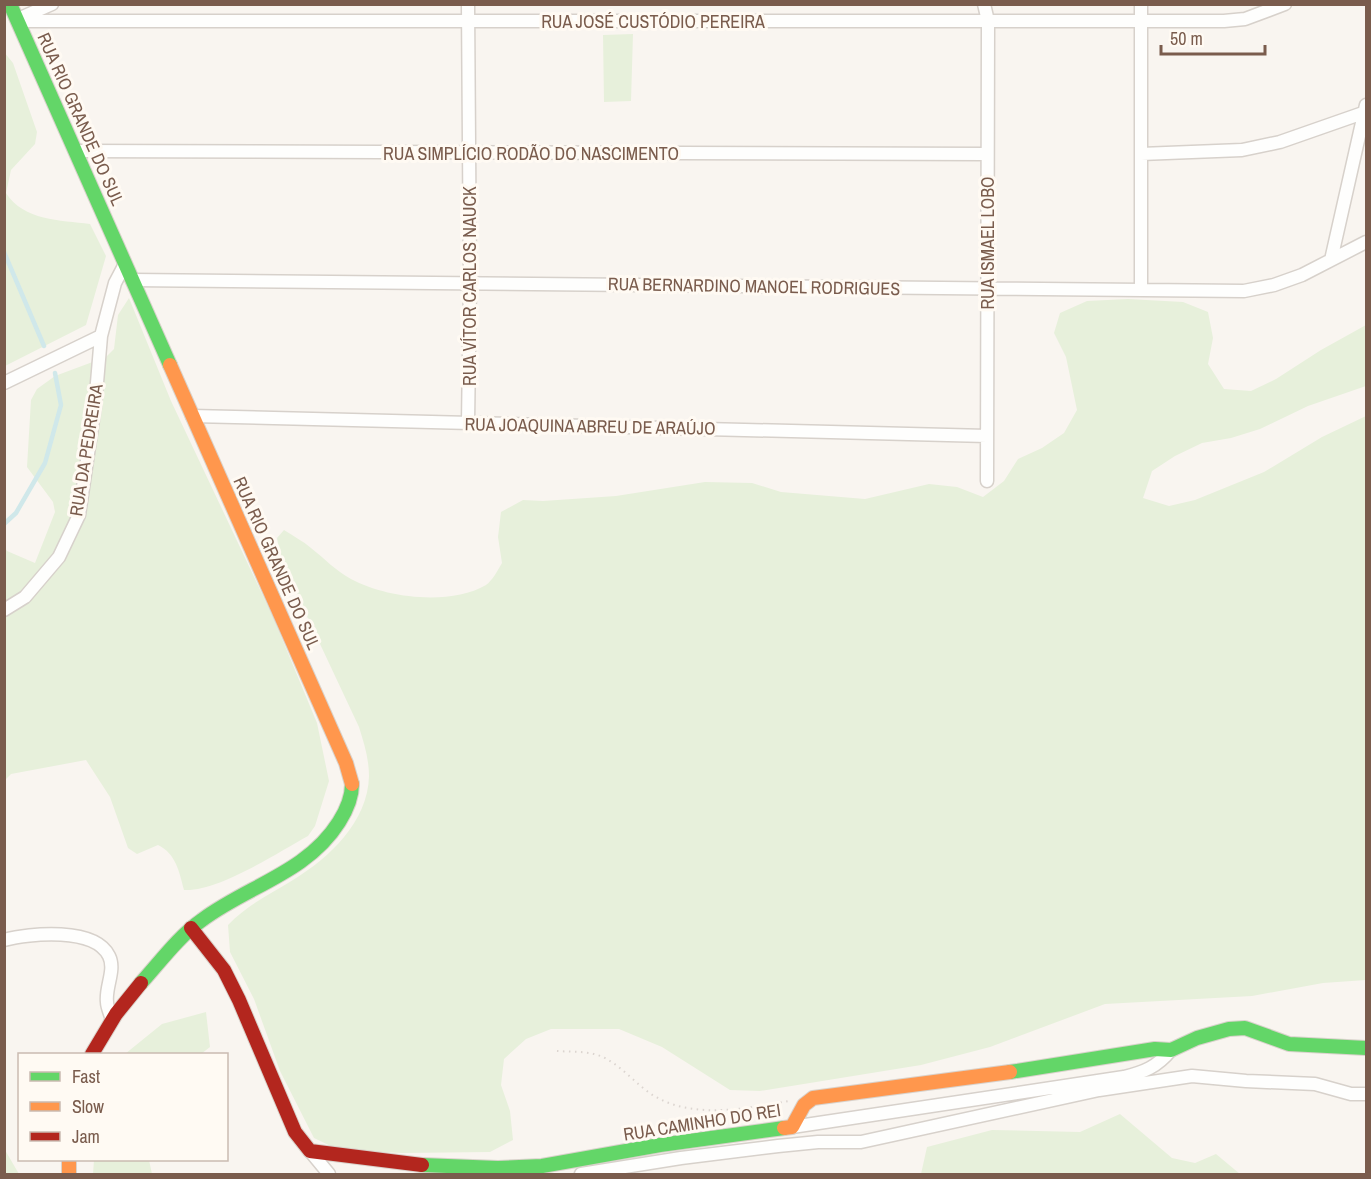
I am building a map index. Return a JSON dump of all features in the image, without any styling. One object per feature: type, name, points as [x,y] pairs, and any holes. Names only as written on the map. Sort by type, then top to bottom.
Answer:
[{"type":"street","name":"RUA RIO GRANDE DO SUL","points":[[10,4],[346,763],[352,785],[349,804],[327,840],[294,867],[227,904],[191,928],[133,991],[93,1053]]},
{"type":"street","points":[[17,20],[52,4]]},
{"type":"street","name":"RUA VÍTOR CARLOS NAUCK","points":[[468,4],[470,152],[468,423]]},
{"type":"street","name":"RUA ISMAEL LOBO","points":[[984,4],[988,21],[987,481]]},
{"type":"street","points":[[1141,4],[1141,290]]},
{"type":"street","name":"RUA JOSÉ CUSTÓDIO PEREIRA","points":[[17,20],[1224,21],[1245,19],[1285,4]]},
{"type":"street","points":[[1140,154],[1242,150],[1280,142],[1365,109]]},
{"type":"street","points":[[1331,260],[1365,109]]},
{"type":"street","name":"RUA SIMPLÍCIO RODÃO DO NASCIMENTO","points":[[75,151],[987,154]]},
{"type":"street","name":"RUA BERNARDINO MANOEL RODRIGUES","points":[[132,280],[1244,291],[1274,285],[1302,274],[1366,242]]},
{"type":"street","name":"RUA DA PEDREIRA","points":[[4,610],[25,597],[46,573],[58,557],[79,515],[95,406],[101,336],[115,283],[125,264]]},
{"type":"street","points":[[4,383],[101,336]]},
{"type":"street","name":"RUA JOAQUINA ABREU DE ARAÚJO","points":[[192,416],[987,436]]},
{"type":"street","points":[[191,928],[224,970],[295,1132],[327,1173],[340,1174]]},
{"type":"street","points":[[4,940],[30,934],[52,934],[80,937],[98,943],[109,956],[111,969],[107,1002],[112,1020]]},
{"type":"street","points":[[792,1127],[1124,1077],[1146,1072],[1183,1042],[1229,1029],[1245,1028],[1289,1044],[1366,1048]]},
{"type":"street","points":[[813,1098],[1036,1068],[1155,1049],[1171,1050]]},
{"type":"street","points":[[581,1174],[778,1146],[818,1142],[861,1142],[1099,1090],[1192,1076],[1315,1084],[1351,1094],[1366,1094]]},
{"type":"street","name":"RUA CAMINHO DO REI","points":[[310,1151],[397,1163],[466,1168],[525,1167],[792,1127],[804,1105],[813,1098]]},
{"type":"path","points":[[557,1052],[594,1054],[613,1064],[658,1098],[686,1108],[751,1107],[813,1098]]},
{"type":"green space","points":[[633,34],[631,101],[604,102],[603,35]]},
{"type":"green space","points":[[4,52],[13,63],[37,132],[35,144],[11,170],[6,193],[22,209],[33,214],[55,220],[90,224],[106,256],[86,325],[5,366]]},
{"type":"green space","points":[[129,298],[171,401],[273,617],[317,723],[329,781],[315,826],[308,836],[247,870],[198,889],[184,890],[173,858],[158,845],[137,854],[128,848],[110,797],[86,760],[11,774],[5,780],[4,546],[7,551],[35,563],[55,512],[53,502],[27,467],[31,400],[37,389],[55,376],[106,357],[114,349],[118,315]]},
{"type":"green space","points":[[1128,299],[1183,302],[1208,312],[1213,338],[1208,364],[1224,389],[1251,391],[1276,379],[1366,325],[1366,386],[1308,406],[1260,429],[1231,438],[1202,443],[1175,456],[1152,471],[1143,498],[1169,506],[1195,500],[1264,472],[1322,437],[1366,416],[1366,980],[1323,983],[1252,996],[1105,1004],[990,1047],[921,1065],[760,1091],[730,1090],[662,1047],[619,1029],[551,1029],[526,1039],[504,1059],[501,1085],[510,1111],[513,1140],[490,1152],[402,1153],[339,1150],[314,1138],[280,1071],[254,999],[230,952],[228,925],[251,906],[307,871],[333,850],[354,823],[367,793],[368,763],[359,727],[282,563],[277,538],[284,530],[308,545],[340,572],[365,586],[400,595],[437,597],[471,592],[490,581],[502,563],[498,537],[501,512],[523,500],[543,501],[616,496],[705,482],[752,483],[781,492],[865,499],[929,484],[957,487],[983,497],[1004,481],[1018,459],[1042,448],[1064,433],[1077,410],[1066,357],[1054,333],[1060,313],[1087,301]]},
{"type":"green space","points":[[206,1012],[210,1047],[202,1053],[126,1053],[162,1024]]},
{"type":"green space","points":[[1120,1114],[1172,1158],[1195,1163],[1216,1154],[1240,1174],[921,1174],[927,1147],[992,1130],[1080,1132]]},
{"type":"green space","points":[[5,1150],[19,1174],[5,1174]]},
{"type":"green space","points":[[94,1161],[149,1161],[152,1174],[93,1174]]},
{"type":"waterway","points":[[4,252],[44,346]]},
{"type":"waterway","points":[[4,524],[16,513],[45,463],[61,405],[55,373]]},
{"type":"traffic: fast","points":[[10,4],[170,365]]},
{"type":"traffic: fast","points":[[141,983],[194,926],[219,908],[293,866],[326,839],[342,818],[350,799],[352,784]]},
{"type":"traffic: fast","points":[[1010,1072],[1155,1049],[1171,1050],[1197,1038],[1229,1029],[1245,1028],[1289,1044],[1366,1048]]},
{"type":"traffic: fast","points":[[422,1165],[498,1168],[542,1166],[660,1145],[784,1128]]},
{"type":"traffic: slow","points":[[170,365],[346,763],[352,784]]},
{"type":"traffic: slow","points":[[784,1128],[792,1127],[804,1105],[813,1098],[1010,1072]]},
{"type":"traffic: slow","points":[[69,1161],[69,1174]]},
{"type":"traffic: jam","points":[[191,928],[224,970],[295,1132],[310,1151],[422,1165]]},
{"type":"traffic: jam","points":[[93,1053],[116,1014],[141,983]]}]
